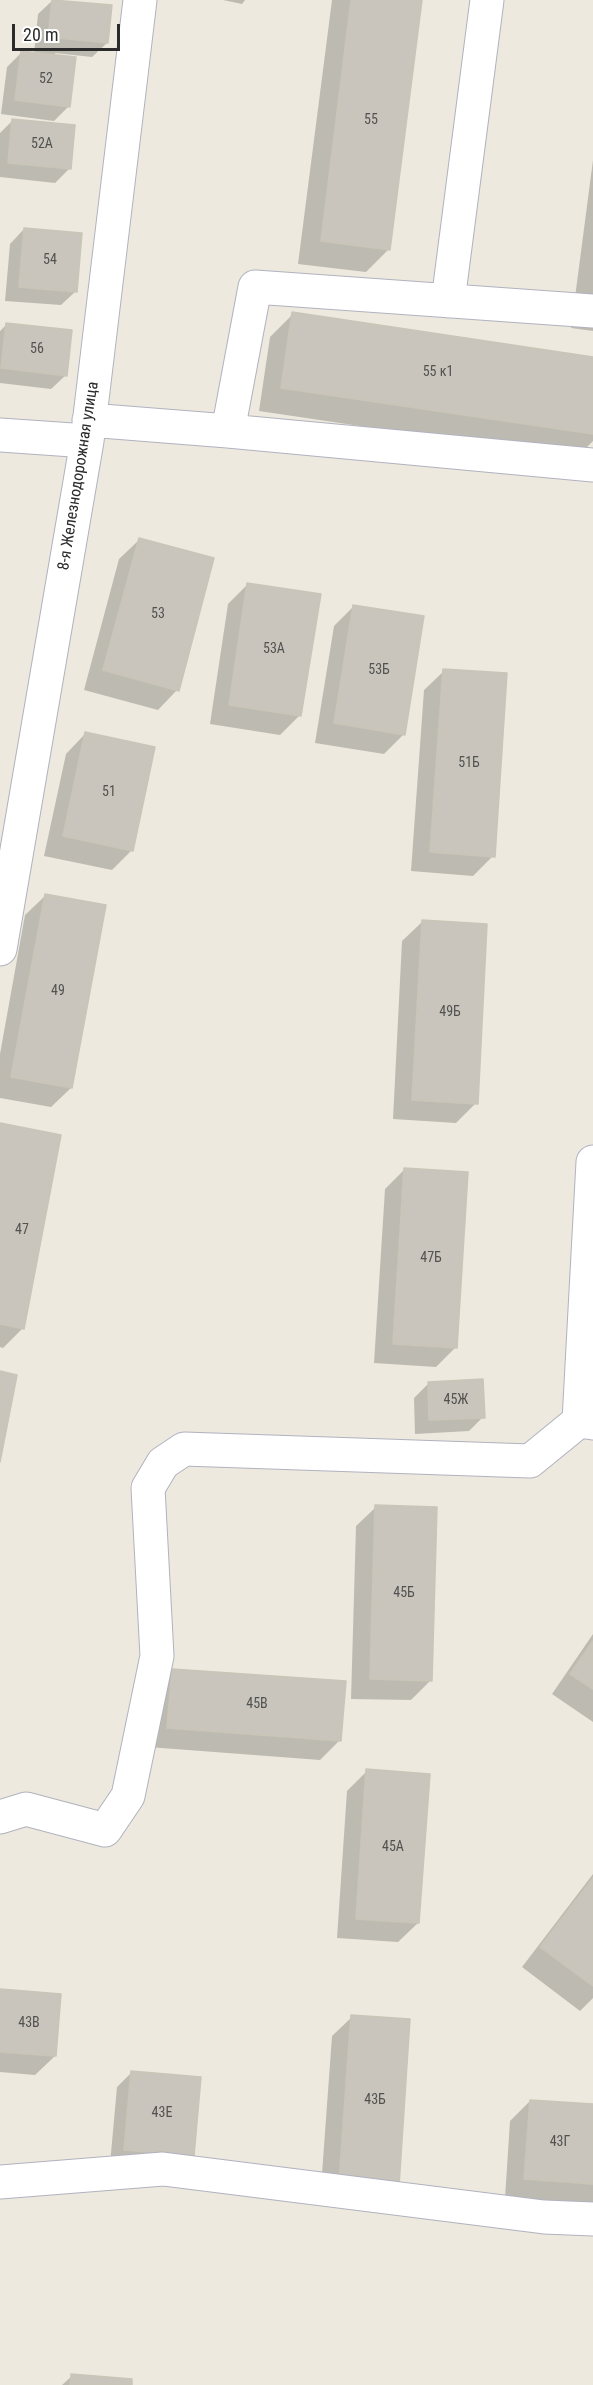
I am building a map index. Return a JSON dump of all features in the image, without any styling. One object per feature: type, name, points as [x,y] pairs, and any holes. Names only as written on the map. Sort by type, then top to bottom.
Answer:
[{"type":"street","name":"8-я Железнодорожная улица","points":[[0,949],[88,431],[140,0]]},
{"type":"street","points":[[448,301],[487,0]]},
{"type":"street","points":[[228,430],[255,287],[593,311]]},
{"type":"street","points":[[0,435],[88,431],[228,430],[593,465]]},
{"type":"street","points":[[0,1818],[26,1809],[105,1830],[128,1796],[157,1656],[148,1488],[162,1463],[184,1449],[530,1461],[586,1422],[593,1162]]},
{"type":"street","points":[[0,2182],[163,2169],[544,2217],[593,2219]]},
{"type":"building","points":[[52,0],[112,5],[108,43],[48,37]]},
{"type":"building","points":[[351,0],[422,0],[390,250],[321,241]]},
{"type":"building","points":[[21,51],[76,57],[70,107],[15,100]]},
{"type":"building","points":[[12,119],[75,125],[71,169],[8,163]]},
{"type":"building","points":[[24,228],[82,233],[77,292],[19,287]]},
{"type":"building","points":[[292,312],[593,357],[593,434],[281,388]]},
{"type":"building","points":[[6,323],[72,330],[67,376],[1,368]]},
{"type":"building","points":[[139,538],[214,558],[179,691],[103,670]]},
{"type":"building","points":[[247,583],[321,594],[301,716],[229,705]]},
{"type":"building","points":[[353,605],[424,616],[405,735],[334,723]]},
{"type":"building","points":[[443,669],[507,673],[495,857],[430,852]]},
{"type":"building","points":[[85,732],[155,747],[133,851],[63,836]]},
{"type":"building","points":[[45,894],[106,905],[72,1088],[11,1077]]},
{"type":"building","points":[[422,920],[487,924],[478,1104],[412,1100]]},
{"type":"building","points":[[0,1123],[61,1135],[24,1329],[0,1324]]},
{"type":"building","points":[[404,1168],[468,1172],[457,1348],[393,1344]]},
{"type":"building","points":[[0,1371],[17,1375],[0,1462]]},
{"type":"building","points":[[483,1379],[485,1418],[429,1420],[428,1382]]},
{"type":"building","points":[[375,1505],[437,1507],[432,1681],[370,1679]]},
{"type":"building","points":[[593,1641],[593,1689],[570,1674]]},
{"type":"building","points":[[172,1669],[346,1681],[341,1741],[167,1728]]},
{"type":"building","points":[[366,1769],[430,1774],[419,1923],[356,1919]]},
{"type":"building","points":[[593,1878],[593,1986],[540,1947]]},
{"type":"building","points":[[0,1989],[61,1994],[56,2056],[0,2052]]},
{"type":"building","points":[[351,2015],[410,2019],[399,2186],[339,2182]]},
{"type":"building","points":[[131,2071],[201,2077],[194,2156],[124,2150]]},
{"type":"building","points":[[530,2100],[593,2104],[593,2184],[524,2179]]},
{"type":"building","points":[[71,2374],[132,2379],[132,2385],[70,2385]]}]
